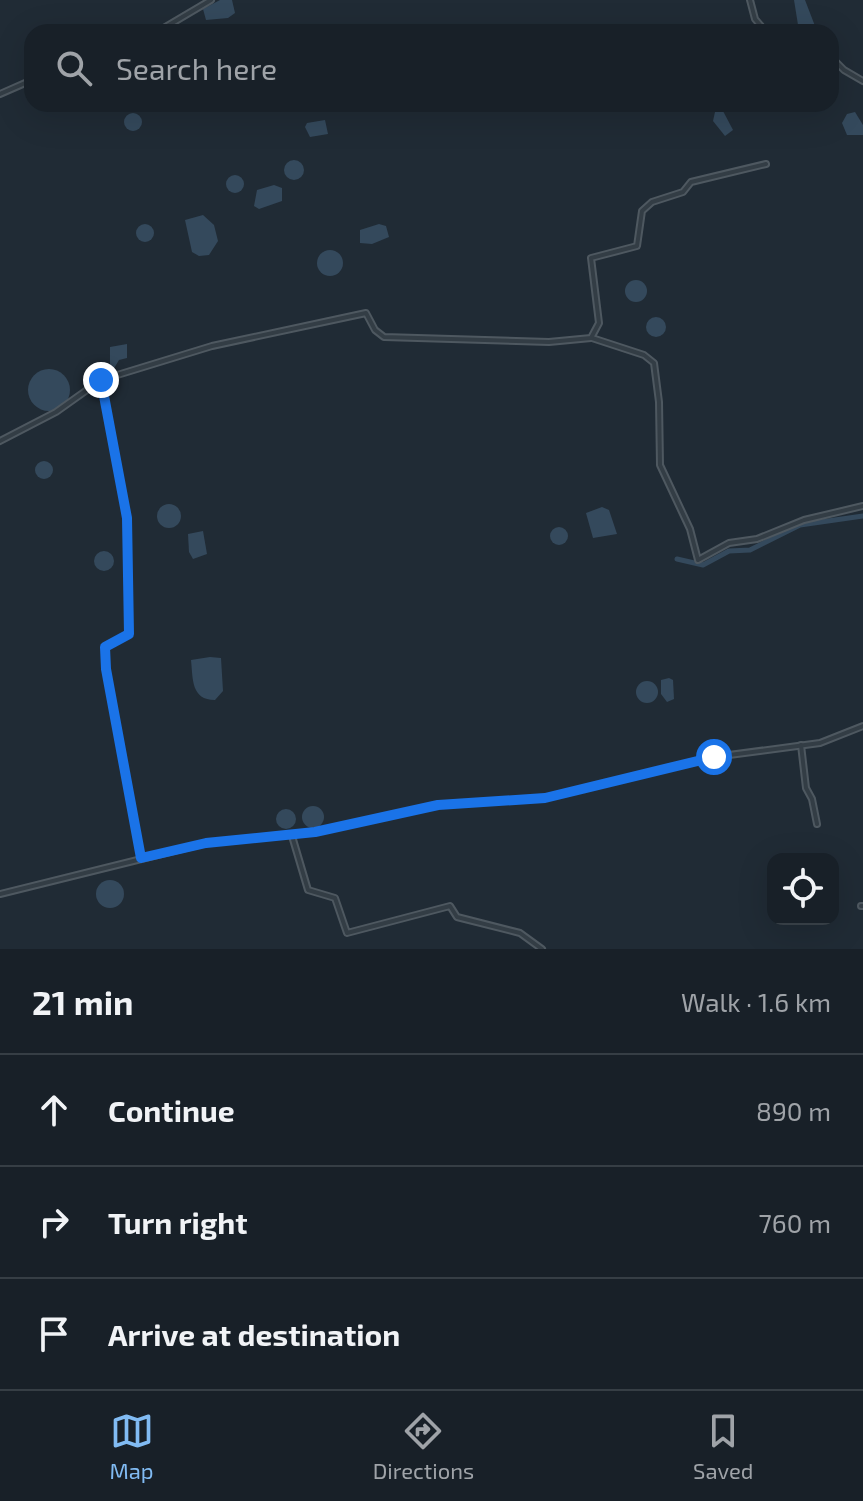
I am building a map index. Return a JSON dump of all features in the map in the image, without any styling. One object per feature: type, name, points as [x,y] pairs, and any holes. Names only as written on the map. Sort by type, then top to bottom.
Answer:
[{"type":"street","points":[[170,24],[211,0]]},
{"type":"street","points":[[750,0],[759,24]]},
{"type":"street","points":[[839,65],[863,81]]},
{"type":"street","points":[[0,94],[24,84]]},
{"type":"street","points":[[591,338],[599,323],[591,258],[637,246],[642,211],[652,202],[683,192],[691,182],[705,177],[766,164]]},
{"type":"street","points":[[0,441],[56,412],[101,380],[212,346],[366,313],[375,330],[384,337],[549,342],[591,338],[644,355],[654,363],[659,402],[660,465],[690,529],[698,560],[729,543],[757,539],[804,520],[863,506]]},
{"type":"street","points":[[101,380],[127,518],[128,547],[129,634],[105,647],[106,669],[141,858]]},
{"type":"street","points":[[0,894],[206,843],[292,836],[438,805],[545,798],[714,757],[841,738],[863,726]]},
{"type":"street","points":[[801,745],[806,788],[812,799],[817,824]]},
{"type":"street","points":[[292,836],[308,890],[335,898],[347,933],[450,906],[457,917],[520,933],[542,949]]},
{"type":"water","points":[[220,0],[232,0],[235,13],[228,18],[206,20],[203,9]]},
{"type":"water","points":[[794,0],[805,0],[814,24],[798,24]]},
{"type":"water","points":[[715,112],[724,112],[733,130],[725,136],[713,121]]},
{"type":"water","points":[[855,112],[863,125],[863,135],[847,135],[842,123],[847,114]]},
{"type":"water","points":[[129,113],[137,113],[142,122],[140,129],[129,131],[124,126],[124,118]]},
{"type":"water","points":[[325,120],[328,134],[310,137],[305,127],[307,123]]},
{"type":"water","points":[[294,160],[301,163],[304,170],[301,177],[294,180],[287,177],[284,170],[287,163]]},
{"type":"water","points":[[235,175],[244,184],[235,193],[226,184]]},
{"type":"water","points":[[274,185],[282,188],[282,201],[259,209],[254,206],[257,190]]},
{"type":"water","points":[[203,215],[214,225],[218,241],[209,255],[199,256],[192,252],[185,220]]},
{"type":"water","points":[[145,224],[154,233],[145,242],[136,233]]},
{"type":"water","points":[[379,224],[386,226],[389,237],[372,244],[360,243],[360,230]]},
{"type":"water","points":[[330,250],[339,254],[343,263],[339,272],[330,276],[321,272],[317,263],[321,254]]},
{"type":"water","points":[[636,280],[644,283],[647,291],[644,299],[636,302],[628,299],[625,291],[628,283]]},
{"type":"water","points":[[656,317],[663,320],[666,327],[663,334],[656,337],[649,334],[646,327],[649,320]]},
{"type":"water","points":[[127,344],[127,358],[119,360],[113,370],[110,369],[110,347]]},
{"type":"water","points":[[49,369],[64,375],[70,390],[64,405],[49,411],[34,405],[28,390],[34,375]]},
{"type":"water","points":[[40,461],[48,461],[53,470],[51,477],[40,479],[35,474],[35,466]]},
{"type":"water","points":[[169,504],[178,507],[181,516],[178,525],[169,528],[160,525],[157,516],[160,507]]},
{"type":"water","points":[[602,507],[609,510],[617,534],[593,538],[586,513]]},
{"type":"water","points":[[559,527],[568,536],[559,545],[550,536]]},
{"type":"water","points":[[203,531],[207,554],[193,559],[189,552],[188,534]]},
{"type":"water","points":[[100,551],[108,551],[114,561],[108,571],[100,571],[94,565],[94,557]]},
{"type":"water","points":[[221,658],[223,691],[215,700],[197,692],[192,674],[191,660]]},
{"type":"water","points":[[661,680],[673,680],[674,699],[667,702],[661,694]]},
{"type":"water","points":[[647,681],[658,692],[647,703],[636,692]]},
{"type":"water","points":[[313,806],[321,809],[324,817],[321,825],[313,828],[305,825],[302,817],[305,809]]},
{"type":"water","points":[[286,809],[293,812],[296,819],[293,826],[286,829],[279,826],[276,819],[279,812]]},
{"type":"water","points":[[110,880],[120,884],[124,894],[120,904],[110,908],[100,904],[96,894],[100,884]]},
{"type":"waterway","points":[[677,559],[703,565],[729,551],[750,550],[800,525],[863,516]]},
{"type":"route","points":[[101,380],[127,518],[129,634],[105,647],[106,669],[141,858],[206,843],[315,832],[438,805],[528,801],[637,774],[678,768],[714,757]]}]
